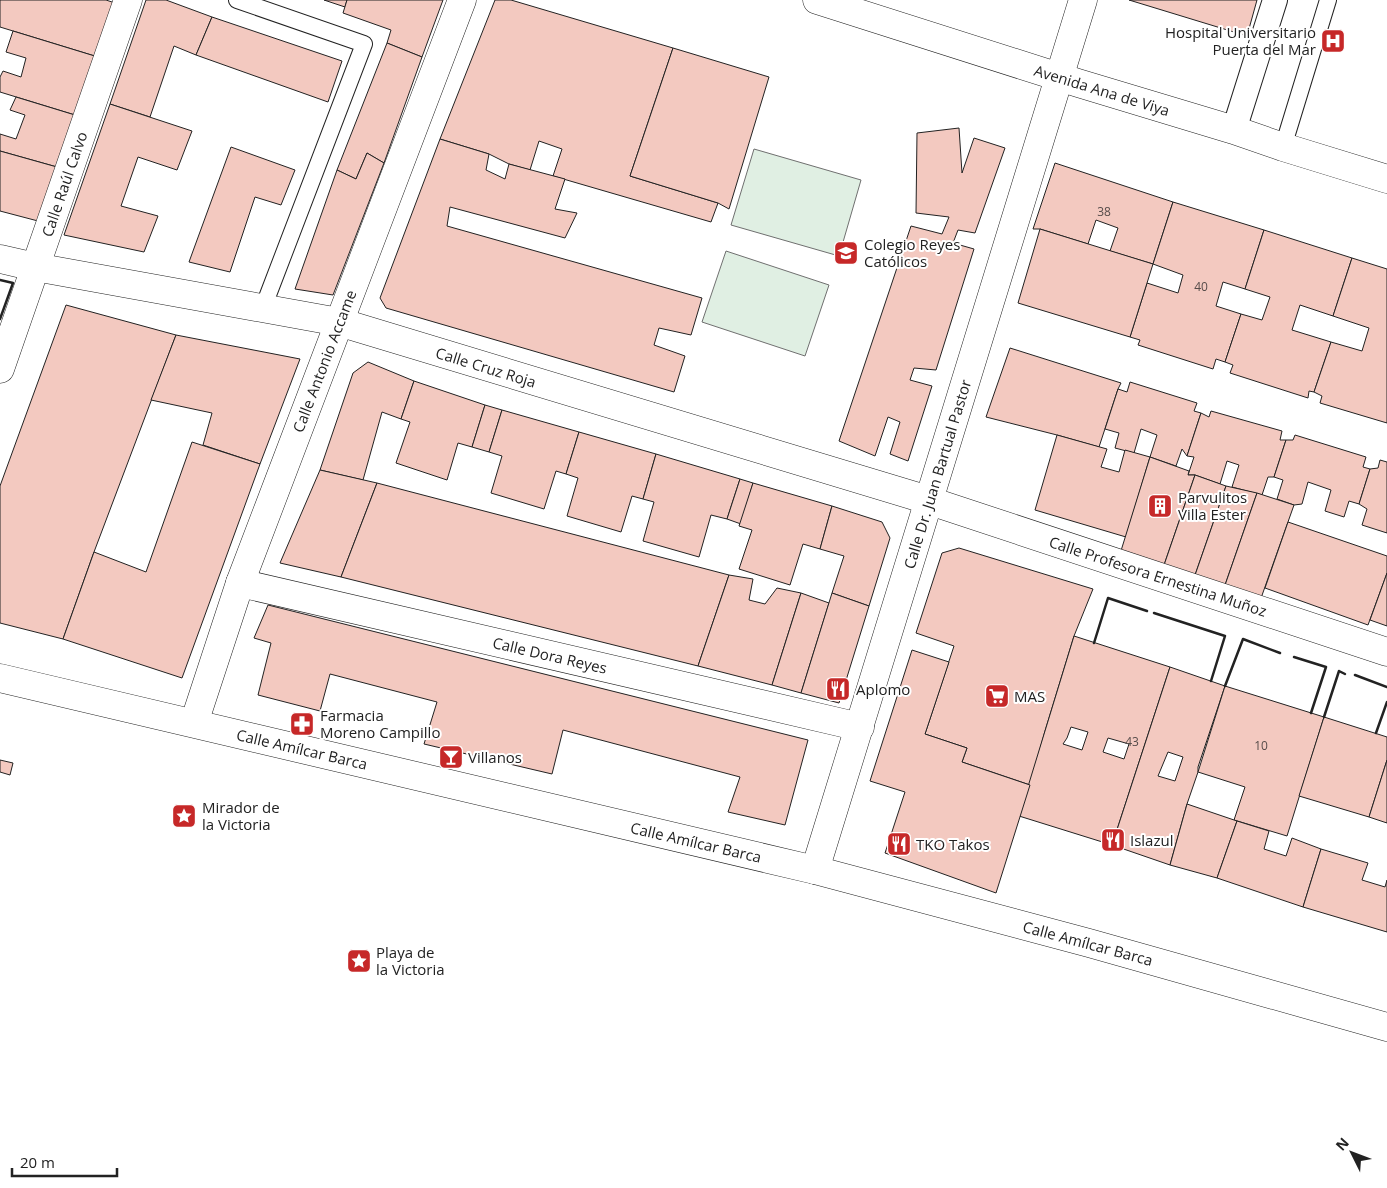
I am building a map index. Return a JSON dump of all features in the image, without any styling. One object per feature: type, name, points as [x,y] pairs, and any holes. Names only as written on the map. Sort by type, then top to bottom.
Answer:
[{"type":"street","name":"Calle Raúl Calvo","points":[[0,369],[128,0]]},
{"type":"street","name":"Calle Antonio Accame","points":[[194,723],[240,583],[462,0]]},
{"type":"street","name":"Avenida Ana de Viya","points":[[817,0],[1387,179]]},
{"type":"street","name":"Calle Dr. Juan Bartual Pastor","points":[[815,870],[1083,0]]},
{"type":"street","points":[[1234,130],[1275,0]]},
{"type":"street","name":"Calle Cruz Roja","points":[[0,259],[339,322],[929,501]]},
{"type":"street","name":"Calle Profesora Ernestina Muñoz","points":[[929,501],[1387,652]]},
{"type":"street","name":"Calle Dora Reyes","points":[[240,583],[860,727]]},
{"type":"street","name":"Calle Amílcar Barca","points":[[0,678],[815,870],[1099,946],[1387,1027]]},
{"type":"lane","points":[[237,0],[364,44],[263,308]]},
{"type":"lane","points":[[1282,147],[1328,0]]},
{"type":"green space","points":[[754,149],[861,180],[839,256],[731,225]]},
{"type":"green space","points":[[726,251],[829,285],[805,356],[702,322]]},
{"type":"building","points":[[0,0],[106,0],[115,3],[98,57],[0,27]]},
{"type":"building","points":[[146,0],[166,0],[212,17],[196,55],[174,46],[150,117],[110,104]]},
{"type":"building","points":[[324,0],[347,0],[345,7]]},
{"type":"building","points":[[347,0],[443,0],[422,57],[387,43],[391,30],[343,13]]},
{"type":"building","points":[[495,0],[511,0],[673,48],[630,176],[718,203],[711,222],[553,176],[562,149],[539,141],[530,170],[509,164],[489,154],[440,139]]},
{"type":"building","points":[[1129,0],[1257,0],[1247,36]]},
{"type":"building","points":[[212,17],[342,61],[328,102],[196,55]]},
{"type":"building","points":[[13,31],[98,57],[75,115],[0,92],[0,77],[3,71],[21,77],[26,58],[6,52]]},
{"type":"building","points":[[387,43],[422,57],[384,163],[367,153],[356,179],[337,170]]},
{"type":"building","points":[[673,48],[769,77],[729,209],[718,203],[630,176]]},
{"type":"building","points":[[16,97],[75,115],[57,167],[0,151],[0,134],[16,139],[25,115],[10,110]]},
{"type":"building","points":[[110,104],[192,131],[177,170],[138,157],[121,206],[158,216],[144,252],[64,235]]},
{"type":"building","points":[[959,128],[962,173],[974,138],[1005,148],[975,233],[958,230],[953,243],[974,249],[936,370],[914,368],[910,380],[932,386],[908,461],[890,454],[900,422],[888,417],[875,456],[839,441],[911,226],[942,234],[949,217],[916,213],[917,133]]},
{"type":"building","points":[[440,139],[489,154],[486,170],[505,179],[509,164],[565,179],[555,209],[577,213],[565,238],[450,207],[447,226],[702,298],[691,335],[659,328],[654,345],[685,356],[674,392],[386,308],[380,298]]},
{"type":"building","points":[[231,147],[295,170],[281,205],[255,197],[230,272],[189,262]]},
{"type":"building","points":[[0,151],[57,167],[38,221],[0,211]]},
{"type":"building","points":[[367,153],[384,163],[333,295],[295,289],[337,170],[356,179]]},
{"type":"building","points":[[1055,163],[1173,202],[1153,264],[1110,251],[1118,228],[1096,220],[1088,244],[1040,229],[1033,229]]},
{"type":"building","points":[[1173,202],[1264,230],[1245,289],[1223,282],[1216,306],[1241,314],[1225,362],[1216,359],[1213,369],[1138,345],[1140,340],[1130,337],[1147,283],[1178,293],[1183,275],[1153,264]]},
{"type":"building","points":[[1040,229],[1153,264],[1130,337],[1018,303]]},
{"type":"building","points":[[1264,230],[1352,258],[1333,316],[1300,305],[1292,330],[1331,342],[1314,392],[1309,391],[1308,398],[1230,373],[1233,365],[1225,362],[1241,314],[1262,320],[1270,297],[1245,289]]},
{"type":"building","points":[[1352,258],[1387,269],[1387,423],[1320,403],[1322,396],[1314,392],[1331,342],[1362,351],[1369,328],[1333,316]]},
{"type":"building","points":[[66,305],[176,335],[63,639],[0,623],[0,486]]},
{"type":"building","points":[[176,335],[300,359],[260,464],[203,445],[212,413],[151,400]]},
{"type":"building","points":[[1010,348],[1121,383],[1099,447],[986,417]]},
{"type":"building","points":[[368,362],[414,381],[401,419],[382,412],[363,480],[320,470],[353,373]]},
{"type":"building","points":[[414,381],[485,405],[472,447],[458,443],[447,480],[396,463],[410,422],[401,419]]},
{"type":"building","points":[[1130,382],[1197,403],[1194,411],[1201,413],[1187,456],[1182,449],[1176,466],[1150,457],[1157,435],[1141,429],[1134,453],[1115,448],[1119,433],[1105,429],[1118,389],[1127,392]]},
{"type":"building","points":[[485,405],[502,410],[489,452],[472,447]]},
{"type":"building","points":[[502,410],[579,432],[566,474],[556,471],[544,509],[491,493],[502,456],[489,452]]},
{"type":"building","points":[[1211,411],[1282,431],[1280,440],[1286,440],[1274,477],[1268,477],[1262,495],[1232,487],[1239,465],[1227,461],[1220,484],[1195,475],[1188,475],[1194,457],[1187,456],[1201,413],[1209,417]]},
{"type":"building","points":[[579,432],[656,454],[643,499],[632,496],[621,532],[567,516],[578,478],[566,474]]},
{"type":"building","points":[[1057,435],[1107,449],[1101,467],[1119,472],[1125,450],[1150,457],[1126,537],[1035,510]]},
{"type":"building","points":[[1295,435],[1366,457],[1363,467],[1370,469],[1359,504],[1349,501],[1344,517],[1325,511],[1331,490],[1308,482],[1302,504],[1294,505],[1277,499],[1283,480],[1274,477],[1286,440],[1293,440]]},
{"type":"building","points":[[192,442],[260,464],[182,678],[63,639],[94,552],[146,572]]},
{"type":"building","points":[[656,454],[740,479],[727,519],[711,515],[699,557],[643,541],[654,502],[643,499]]},
{"type":"building","name":"Parvulitos Villa Ester","points":[[1150,457],[1189,471],[1188,475],[1195,475],[1163,568],[1120,554]]},
{"type":"building","points":[[1380,460],[1387,462],[1387,533],[1362,525],[1367,509],[1359,504],[1370,469],[1378,468]]},
{"type":"building","points":[[320,470],[377,483],[341,577],[280,563]]},
{"type":"building","points":[[1195,475],[1226,486],[1194,578],[1163,568]]},
{"type":"building","points":[[740,479],[753,483],[741,524],[727,519]]},
{"type":"building","points":[[377,483],[729,575],[698,666],[341,577]]},
{"type":"building","points":[[753,483],[832,506],[820,549],[803,544],[790,585],[739,569],[752,530],[739,526]]},
{"type":"building","points":[[1226,486],[1257,493],[1224,588],[1194,578]]},
{"type":"building","points":[[1257,493],[1294,505],[1260,601],[1224,588]]},
{"type":"building","points":[[832,506],[882,522],[890,538],[869,606],[832,593],[844,556],[820,549]]},
{"type":"building","points":[[1288,522],[1387,556],[1387,573],[1368,625],[1265,588]]},
{"type":"building","name":"MAS","points":[[959,548],[1093,589],[1074,636],[1030,785],[962,762],[967,748],[925,734],[954,646],[916,633],[942,553]]},
{"type":"building","points":[[1387,573],[1387,626],[1370,620]]},
{"type":"building","points":[[729,575],[753,579],[749,600],[765,604],[777,588],[801,593],[772,685],[698,666]]},
{"type":"building","points":[[801,593],[829,603],[801,693],[772,685]]},
{"type":"building","points":[[832,593],[869,606],[839,703],[801,693]]},
{"type":"building","points":[[268,605],[808,740],[785,825],[728,812],[740,777],[563,730],[552,774],[424,744],[437,702],[330,674],[320,711],[258,695],[271,643],[254,638]]},
{"type":"building","points":[[1074,636],[1170,667],[1112,845],[1019,816]],"holes":[[[1071,727],[1088,732],[1082,750],[1063,744]],[[1108,738],[1129,744],[1124,759],[1103,752]]]},
{"type":"building","points":[[912,650],[949,662],[925,734],[967,748],[962,762],[1030,785],[996,893],[885,853],[905,792],[870,781]]},
{"type":"building","points":[[1170,667],[1225,686],[1198,767],[1170,865],[1112,845]],"holes":[[[1168,752],[1183,757],[1175,781],[1158,776]]]},
{"type":"building","points":[[1225,686],[1324,717],[1287,836],[1234,820],[1245,787],[1198,772]]},
{"type":"building","points":[[1324,717],[1387,737],[1387,760],[1369,817],[1299,796]]},
{"type":"building","points":[[0,760],[13,763],[10,775],[0,772]]},
{"type":"building","points":[[1387,760],[1387,823],[1369,817]]},
{"type":"building","points":[[1187,804],[1237,821],[1217,878],[1170,865]]},
{"type":"building","points":[[1237,821],[1269,831],[1264,849],[1286,856],[1292,838],[1321,849],[1303,907],[1217,878]]},
{"type":"building","points":[[1321,849],[1368,863],[1362,880],[1385,887],[1387,880],[1387,932],[1303,907]]},
{"type":"wall","points":[[0,280],[13,283],[0,319]]},
{"type":"wall","points":[[1094,643],[1108,598],[1147,611]]},
{"type":"wall","points":[[1154,613],[1225,636],[1211,681]]},
{"type":"wall","points":[[1225,686],[1243,639],[1280,653]]},
{"type":"wall","points":[[1294,657],[1326,667],[1311,713]]},
{"type":"wall","points":[[1324,717],[1339,671],[1345,674]]},
{"type":"wall","points":[[1355,675],[1387,687]]},
{"type":"wall","points":[[1376,733],[1387,702]]},
{"type":"place","name":"Hospital Universitario Puerta del Mar","points":[[1333,41]]},
{"type":"place","name":"Colegio Reyes Católicos","points":[[846,253]]},
{"type":"place","name":"Parvulitos Villa Ester","points":[[1160,506]]},
{"type":"place","name":"Aplomo","points":[[838,689]]},
{"type":"place","name":"MAS","points":[[997,696]]},
{"type":"place","name":"Farmacia Moreno Campillo","points":[[302,724]]},
{"type":"place","name":"Villanos","points":[[451,757]]},
{"type":"place","name":"Mirador de la Victoria","points":[[184,816]]},
{"type":"place","name":"Islazul","points":[[1113,840]]},
{"type":"place","name":"TKO Takos","points":[[899,844]]},
{"type":"place","name":"Playa de la Victoria","points":[[359,961]]}]
